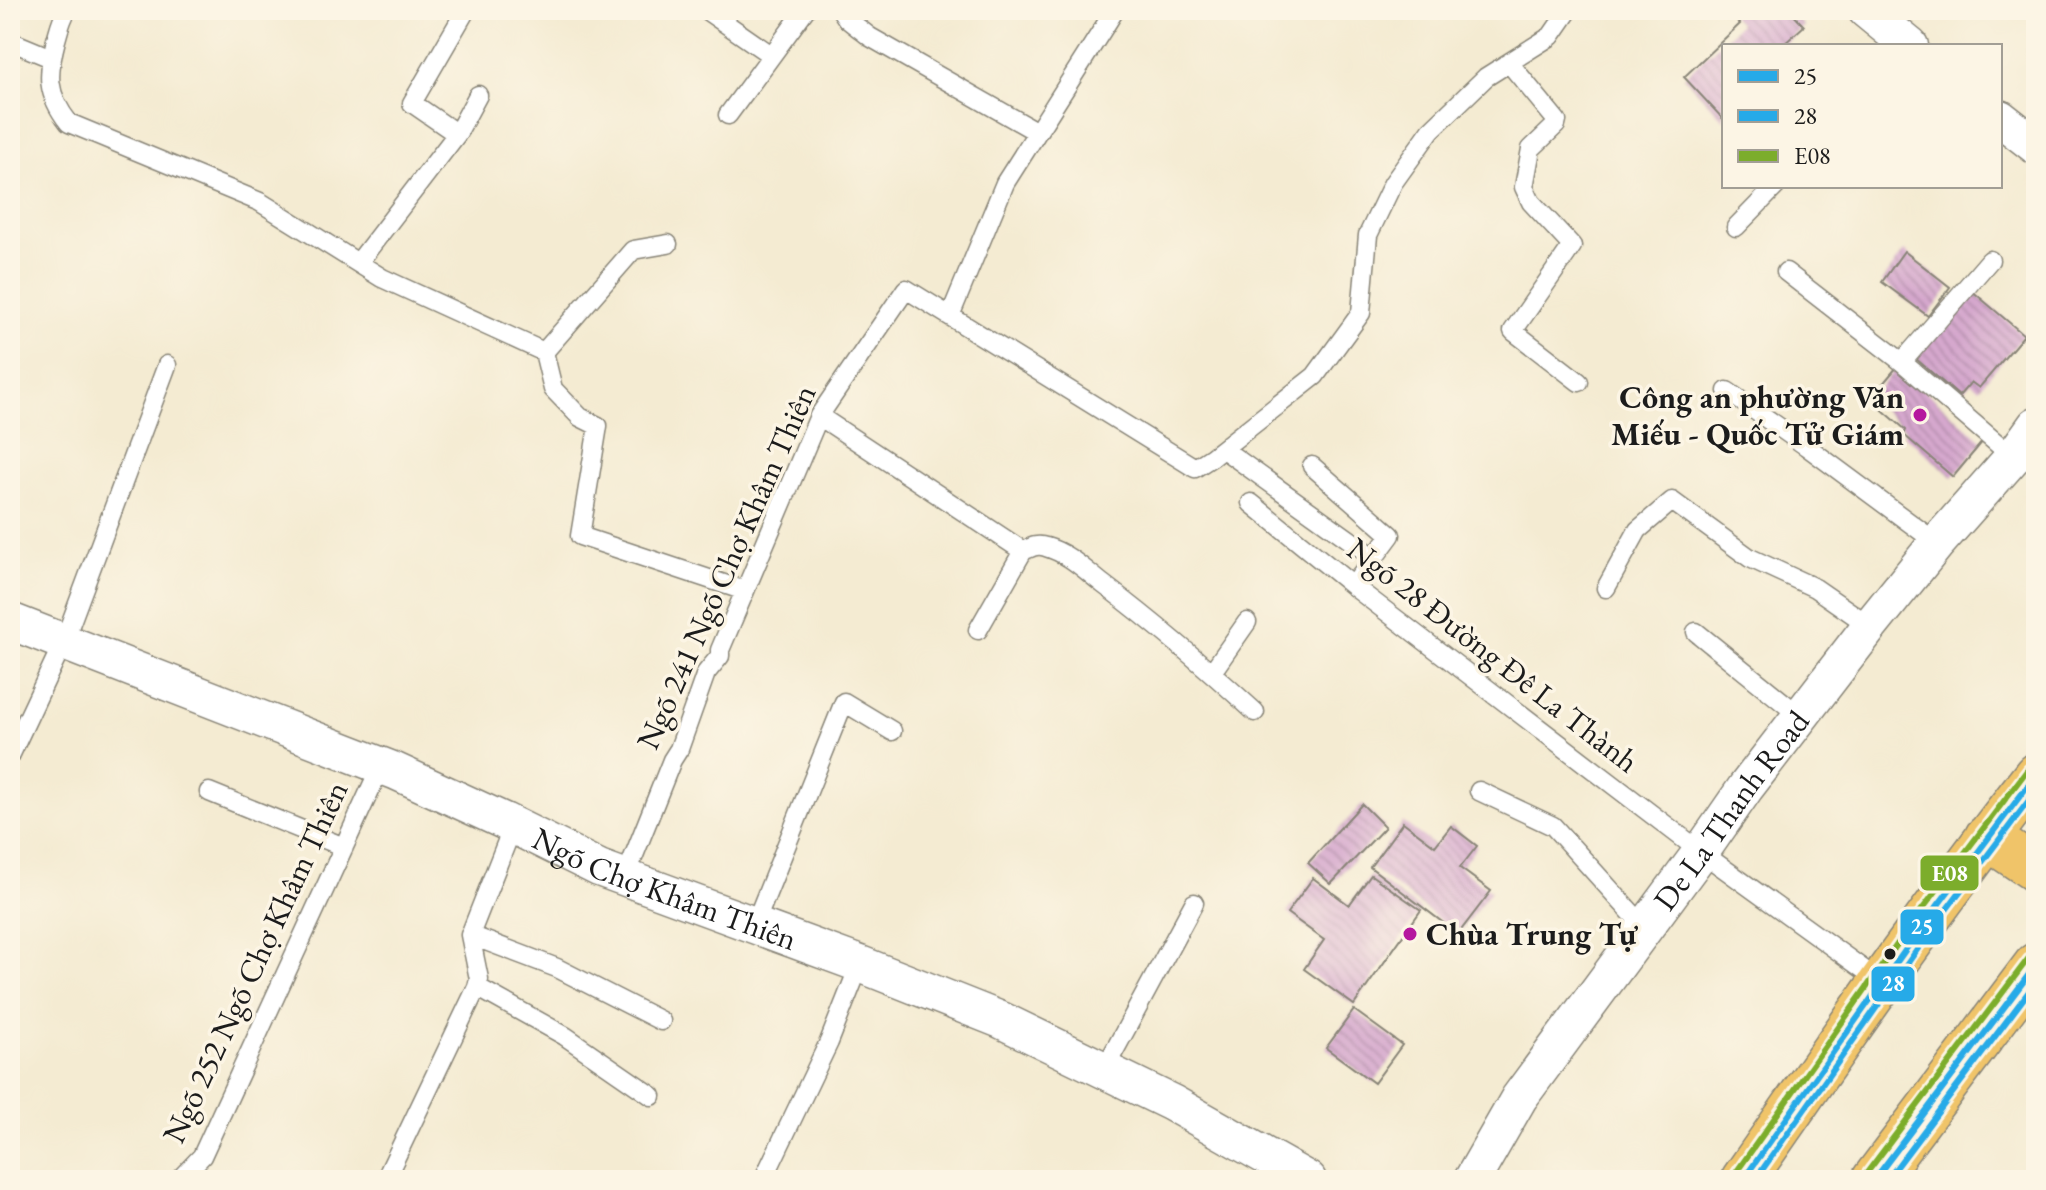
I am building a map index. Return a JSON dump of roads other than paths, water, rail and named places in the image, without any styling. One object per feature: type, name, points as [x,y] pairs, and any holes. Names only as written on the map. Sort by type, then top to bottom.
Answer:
[{"type":"main road","points":[[1743,1180],[1881,982],[2036,775]]},
{"type":"main road","points":[[1987,837],[2036,870]]},
{"type":"main road","points":[[1874,1180],[2036,965]]},
{"type":"street","points":[[1866,10],[1908,44]]},
{"type":"street","points":[[2002,120],[2036,146]]},
{"type":"street","name":"De La Thanh Road","points":[[1472,1180],[1519,1098],[1746,787],[1870,626],[1937,543],[2013,457],[2036,425]]},
{"type":"street","name":"Ngõ Chợ Khâm Thiên","points":[[10,621],[381,766],[599,868],[860,964],[1001,1020],[1172,1103],[1308,1180]]},
{"type":"lane","points":[[67,10],[49,73],[51,94],[69,123],[260,202],[382,278],[544,352]]},
{"type":"lane","points":[[457,134],[412,103],[466,10]]},
{"type":"lane","points":[[706,10],[771,55]]},
{"type":"lane","points":[[728,115],[805,10]]},
{"type":"lane","points":[[841,10],[847,19],[870,37],[1037,132]]},
{"type":"lane","points":[[950,316],[1005,183],[1115,10]]},
{"type":"lane","name":"Ngõ 241 Ngõ Chợ Khâm Thiên","points":[[625,878],[679,749],[706,673],[720,656],[819,416],[906,289],[1195,468],[1315,376],[1361,313],[1368,235],[1393,183],[1431,130],[1486,77],[1551,36],[1569,10]]},
{"type":"lane","points":[[10,41],[51,58]]},
{"type":"lane","points":[[1510,64],[1557,121],[1530,151],[1524,187],[1531,202],[1572,246],[1513,331],[1579,382]]},
{"type":"lane","points":[[358,263],[457,134],[478,95]]},
{"type":"lane","points":[[1736,227],[1774,188]]},
{"type":"lane","points":[[544,352],[633,250],[668,244]]},
{"type":"lane","points":[[1902,362],[1990,260]]},
{"type":"lane","points":[[1786,272],[1902,362],[2013,457]]},
{"type":"lane","points":[[544,352],[553,389],[580,417],[598,426],[580,536],[745,591]]},
{"type":"lane","points":[[10,756],[64,641],[167,365]]},
{"type":"lane","points":[[1727,391],[1937,543]]},
{"type":"lane","points":[[819,416],[1023,551]]},
{"type":"lane","points":[[1223,449],[1375,558]]},
{"type":"lane","points":[[1312,466],[1391,535],[1353,586]]},
{"type":"lane","points":[[1606,588],[1638,530],[1672,501],[1750,558],[1815,588],[1870,626]]},
{"type":"lane","name":"Ngõ 28 Đường Đê La Thành","points":[[1251,503],[1353,586],[1701,852],[1881,982]]},
{"type":"lane","points":[[978,630],[1023,551],[1036,545],[1047,547],[1071,560],[1123,599],[1212,672],[1255,712]]},
{"type":"lane","points":[[1212,672],[1247,622]]},
{"type":"lane","points":[[1696,632],[1800,716]]},
{"type":"lane","points":[[754,926],[844,702],[892,731]]},
{"type":"lane","name":"Ngõ 252 Ngõ Chợ Khâm Thiên","points":[[183,1179],[202,1156],[381,766]]},
{"type":"lane","points":[[1479,791],[1553,826],[1645,928]]},
{"type":"lane","points":[[209,792],[344,847]]},
{"type":"lane","points":[[385,1180],[477,987],[479,979],[470,935],[513,826]]},
{"type":"lane","points":[[1104,1070],[1194,903]]},
{"type":"lane","points":[[470,935],[557,968],[661,1021]]},
{"type":"lane","points":[[763,1180],[829,1042],[860,964]]},
{"type":"lane","points":[[477,987],[565,1036],[652,1096]]},
{"type":"place","name":"Công an phường Văn Miếu - Quốc Tử Giám","points":[[1920,415]]},
{"type":"place","name":"Chùa Trung Tự","points":[[1410,934]]}]
